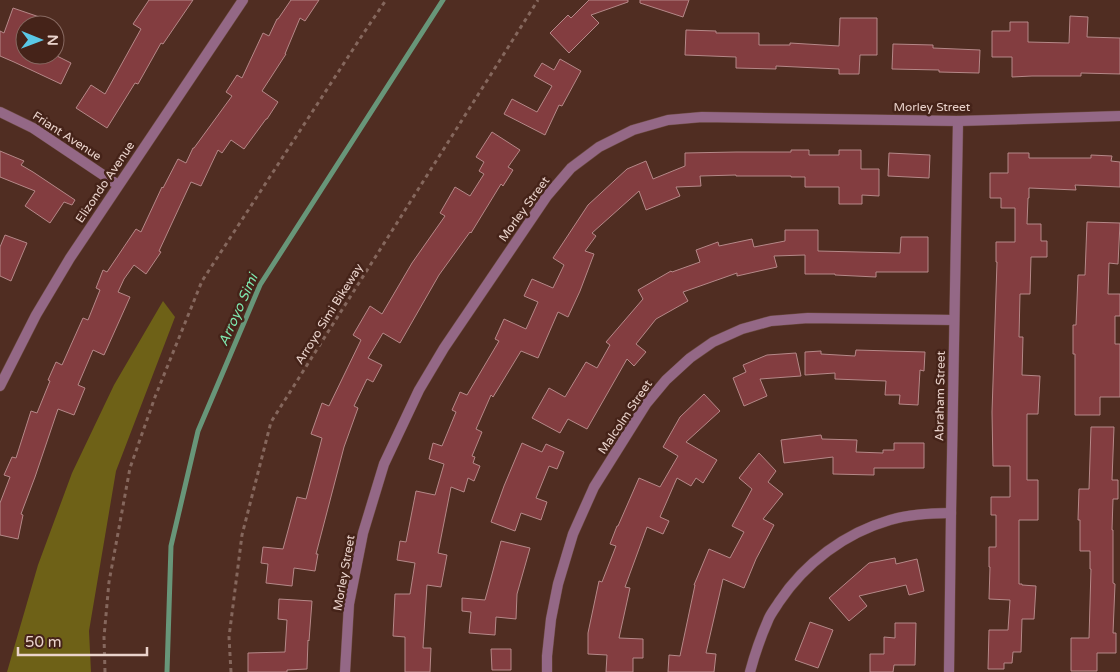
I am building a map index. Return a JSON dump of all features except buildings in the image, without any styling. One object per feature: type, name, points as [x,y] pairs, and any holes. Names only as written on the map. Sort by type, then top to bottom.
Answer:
[{"type":"street","name":"Elizondo Avenue","points":[[0,386],[36,316],[70,258],[243,0]]},
{"type":"street","name":"Friant Avenue","points":[[0,112],[33,128],[118,185]]},
{"type":"street","name":"Morley Street","points":[[345,672],[350,604],[361,542],[384,464],[419,390],[444,348],[546,196],[571,168],[599,147],[633,130],[668,120],[702,116],[958,121],[1120,116]]},
{"type":"street","name":"Abraham Street","points":[[949,672],[958,121]]},
{"type":"street","name":"Malcolm Street","points":[[547,672],[551,619],[558,584],[573,534],[594,487],[646,404],[666,380],[690,358],[713,342],[742,330],[771,322],[808,318],[954,320]]},
{"type":"street","points":[[750,672],[757,646],[770,616],[788,589],[825,552],[864,529],[891,520],[925,514],[951,513]]},
{"type":"path","points":[[106,672],[104,637],[108,582],[130,468],[155,398],[202,281],[386,0]]},
{"type":"path","name":"Arroyo Simi Bikeway","points":[[231,672],[229,637],[242,535],[271,422],[538,0]]},
{"type":"shaded area","points":[[163,301],[175,317],[116,471],[89,631],[91,672],[7,672],[38,565],[72,473],[114,385]]},
{"type":"waterway","name":"Arroyo Simi","points":[[167,672],[171,546],[198,431],[260,285],[443,0]]}]
